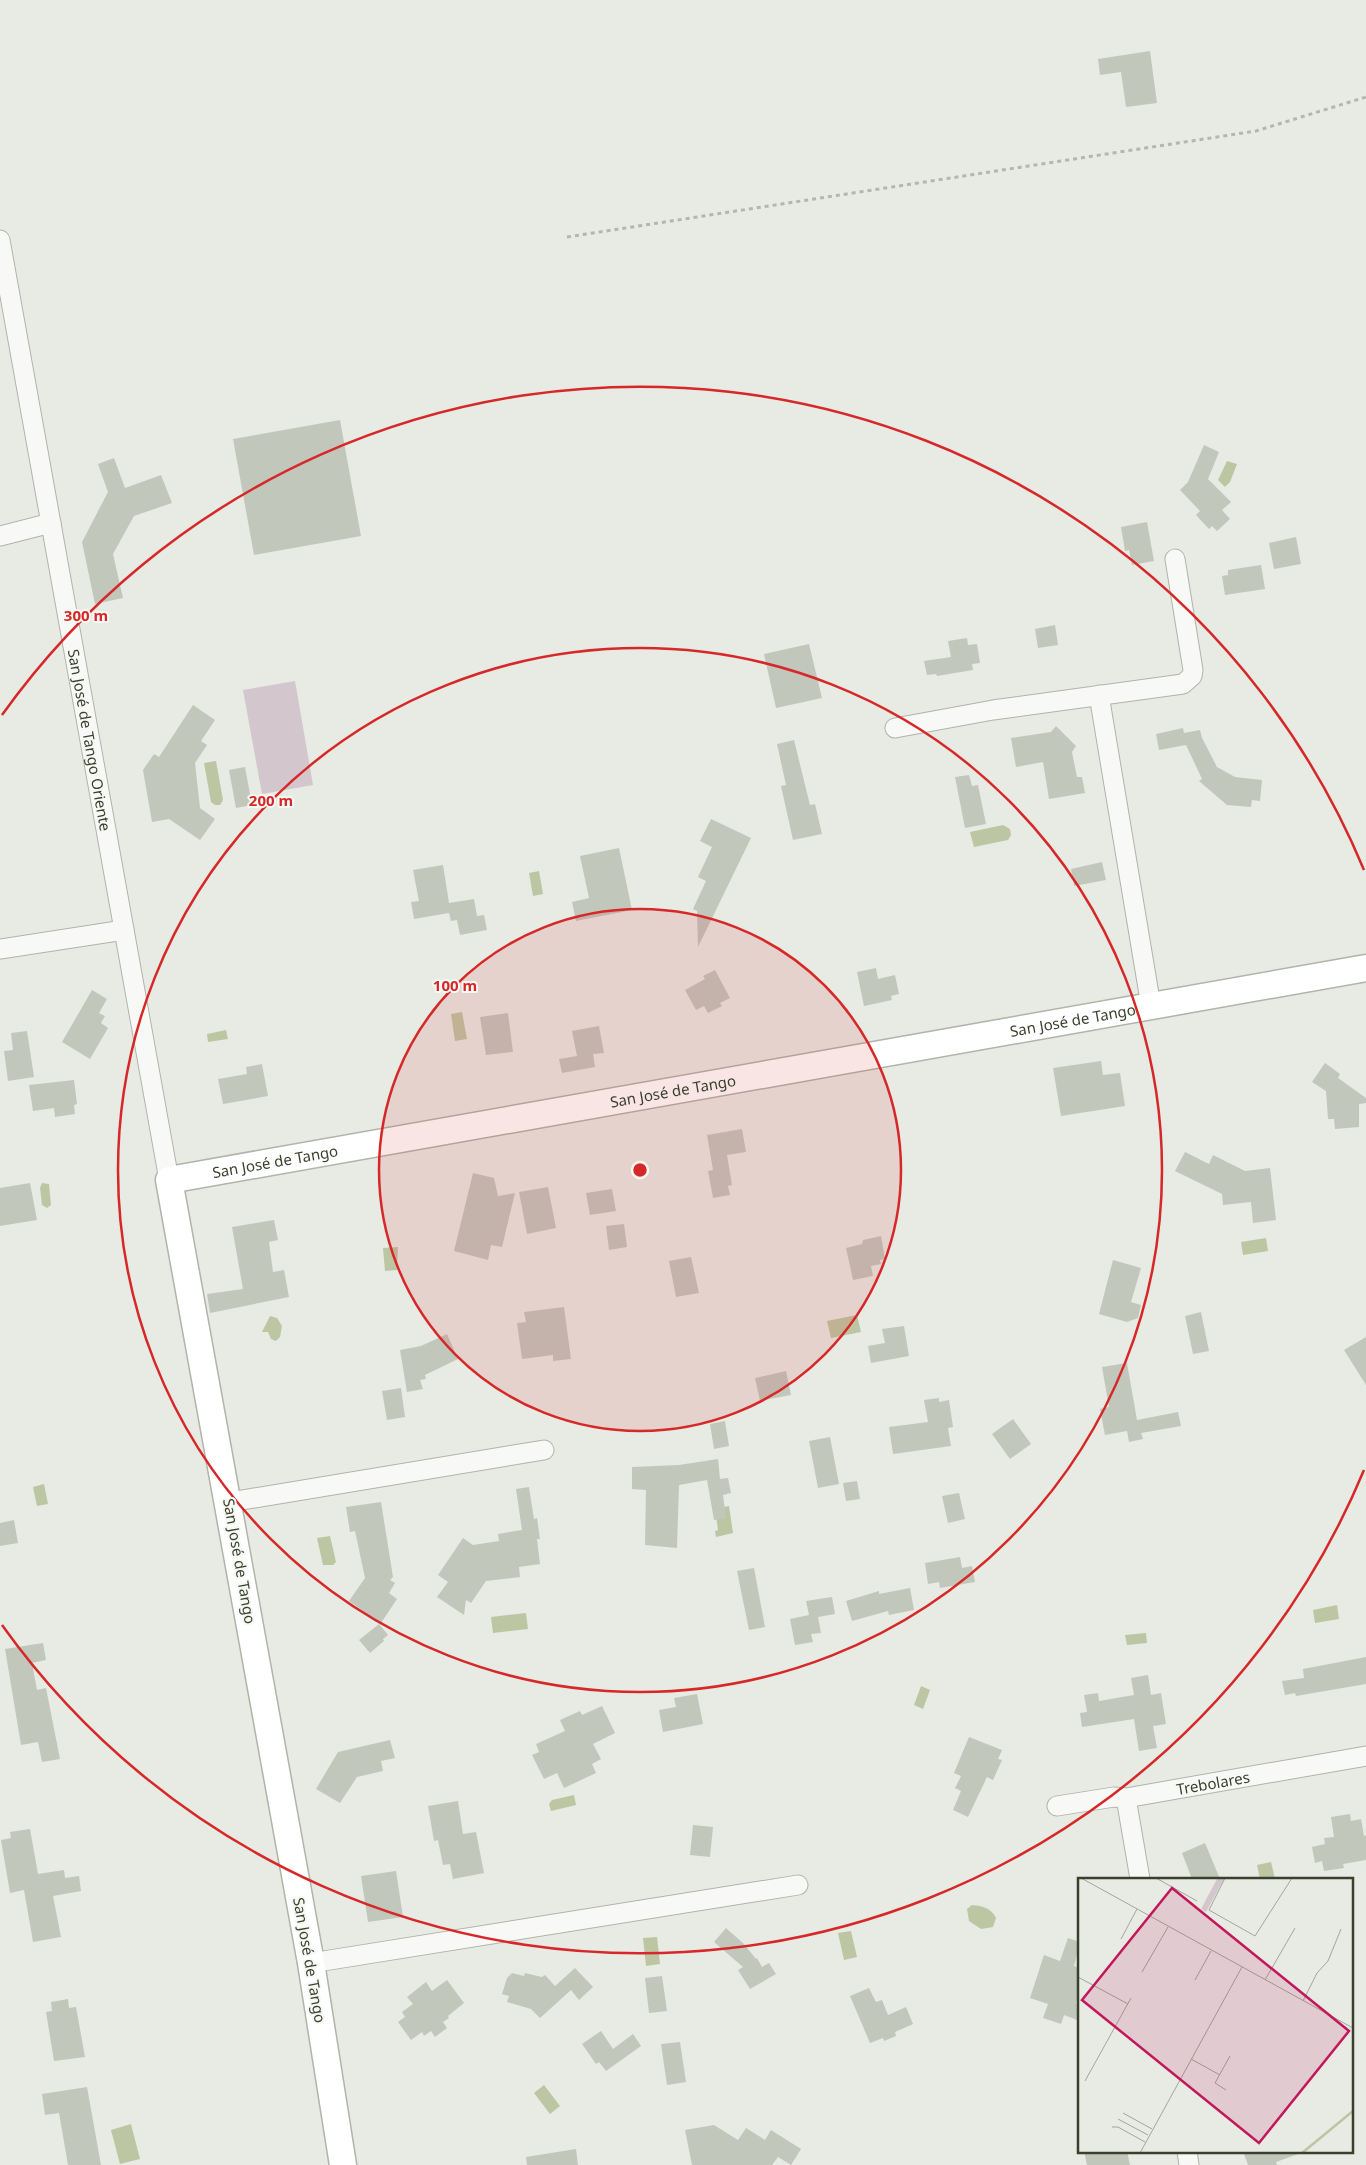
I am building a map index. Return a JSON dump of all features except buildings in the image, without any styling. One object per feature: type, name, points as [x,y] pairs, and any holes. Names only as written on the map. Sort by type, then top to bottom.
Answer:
[{"type":"street","name":"San José de Tango Oriente","points":[[0,240],[169,1180]]},
{"type":"street","points":[[0,536],[51,523]]},
{"type":"street","points":[[895,728],[993,710],[1182,684],[1192,676],[1193,670],[1175,559]]},
{"type":"street","points":[[1099,695],[1151,1006]]},
{"type":"street","points":[[0,949],[124,930]]},
{"type":"street","name":"San José de Tango","points":[[343,2165],[311,1963],[230,1502],[169,1180],[1366,968]]},
{"type":"street","points":[[230,1502],[544,1450]]},
{"type":"street","name":"Trebolares","points":[[1057,1806],[1114,1797],[1126,1798],[1366,1756]]},
{"type":"street","points":[[1126,1798],[1140,1878]]},
{"type":"street","points":[[311,1963],[798,1885]]},
{"type":"street","points":[[1187,2152],[1189,2165]]},
{"type":"path","points":[[567,237],[1256,131],[1366,97]]},
{"type":"shaded area","points":[[1227,461],[1237,464],[1230,482],[1225,487],[1218,480]]},
{"type":"shaded area","points":[[295,681],[313,785],[262,794],[243,690]]},
{"type":"shaded area","points":[[216,761],[223,800],[220,805],[215,805],[211,802],[204,763]]},
{"type":"shaded area","points":[[1003,825],[1010,829],[1011,835],[1008,840],[974,847],[970,832]]},
{"type":"shaded area","points":[[539,871],[543,894],[533,896],[529,873]]},
{"type":"shaded area","points":[[462,1012],[467,1039],[455,1041],[451,1014]]},
{"type":"shaded area","points":[[226,1030],[228,1039],[208,1042],[207,1034]]},
{"type":"shaded area","points":[[42,1183],[49,1184],[51,1205],[47,1208],[42,1205],[40,1188]]},
{"type":"shaded area","points":[[1266,1238],[1268,1251],[1243,1255],[1241,1242]]},
{"type":"shaded area","points":[[398,1247],[397,1270],[385,1271],[383,1248]]},
{"type":"shaded area","points":[[857,1315],[861,1332],[831,1338],[827,1321]]},
{"type":"shaded area","points":[[270,1316],[277,1318],[282,1326],[280,1337],[276,1341],[271,1339],[268,1332],[262,1332]]},
{"type":"shaded area","points":[[44,1484],[48,1504],[37,1506],[33,1487]]},
{"type":"shaded area","points":[[729,1506],[733,1533],[716,1537],[715,1531],[718,1530],[715,1509]]},
{"type":"shaded area","points":[[330,1536],[336,1562],[333,1565],[323,1565],[317,1538]]},
{"type":"shaded area","points":[[1337,1605],[1339,1619],[1315,1623],[1313,1610]]},
{"type":"shaded area","points":[[526,1613],[528,1629],[493,1633],[491,1617]]},
{"type":"shaded area","points":[[1146,1633],[1147,1643],[1127,1645],[1125,1635]]},
{"type":"shaded area","points":[[921,1686],[930,1690],[923,1709],[914,1705]]},
{"type":"shaded area","points":[[574,1795],[576,1805],[551,1811],[549,1804],[552,1800]]},
{"type":"shaded area","points":[[1271,1862],[1275,1878],[1260,1878],[1257,1865]]},
{"type":"shaded area","points":[[972,1905],[983,1907],[992,1912],[996,1918],[993,1927],[981,1929],[969,1921],[967,1909]]},
{"type":"shaded area","points":[[851,1931],[857,1957],[844,1960],[838,1933]]},
{"type":"shaded area","points":[[657,1937],[660,1964],[646,1966],[643,1938]]},
{"type":"shaded area","points":[[544,2085],[560,2106],[550,2114],[534,2093]]},
{"type":"shaded area","points":[[131,2124],[140,2159],[120,2164],[111,2130]]}]
